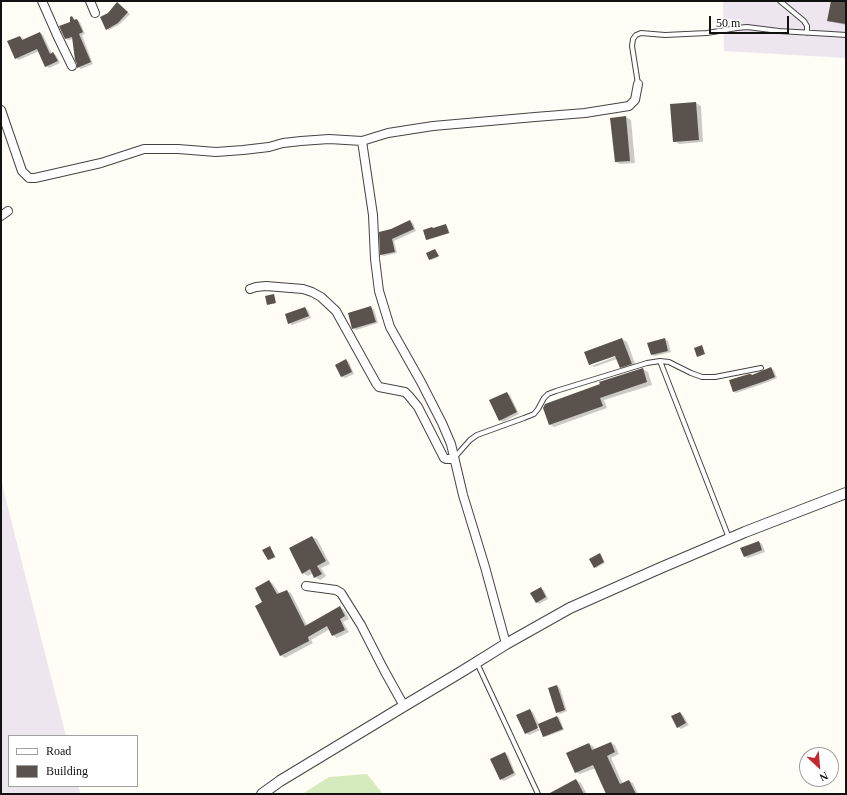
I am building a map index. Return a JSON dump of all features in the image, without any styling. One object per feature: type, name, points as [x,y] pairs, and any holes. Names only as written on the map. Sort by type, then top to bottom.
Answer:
[{"type":"street","points":[[42,1],[72,66]]},
{"type":"street","points":[[90,1],[95,13]]},
{"type":"street","points":[[1,110],[24,175],[29,178],[35,178],[106,162],[144,149],[178,149],[216,152],[269,147],[301,141],[329,139],[362,141],[388,133],[433,126],[535,116],[585,113],[629,106],[635,100],[638,84]]},
{"type":"street","points":[[362,141],[374,215],[375,259],[379,291],[390,327],[442,423],[451,444],[463,495],[506,644]]},
{"type":"street","points":[[1,216],[8,211]]},
{"type":"street","points":[[250,289],[266,286],[303,290],[312,292],[321,297],[336,311],[379,387],[405,392],[410,396],[418,406],[444,458],[454,459]]},
{"type":"street","points":[[262,794],[280,781],[506,644],[570,608],[729,539],[846,493]]},
{"type":"street","points":[[306,586],[336,590],[342,593],[361,625],[404,706]]},
{"type":"lane","points":[[780,1],[804,21],[807,26],[807,33]]},
{"type":"lane","points":[[638,84],[632,46],[633,39],[640,33],[665,35],[707,33],[747,27],[779,31],[846,35]]},
{"type":"lane","points":[[660,361],[729,539]]},
{"type":"lane","points":[[454,459],[470,440],[477,435],[534,414],[548,394],[647,362],[669,362],[702,377],[715,377],[761,368]]},
{"type":"lane","points":[[477,662],[538,794]]},
{"type":"shaded area","points":[[723,1],[846,1],[846,58],[724,51]]},
{"type":"shaded area","points":[[1,480],[66,735],[8,735],[8,787],[78,787],[81,794],[1,794]]},
{"type":"green space","points":[[367,774],[383,794],[302,794],[329,777]]},
{"type":"building","points":[[831,1],[846,1],[846,24],[827,21]]},
{"type":"building","points":[[117,2],[128,12],[118,23],[106,30],[100,17],[108,13]]},
{"type":"building","points":[[72,16],[74,20],[77,19],[83,32],[79,34],[91,62],[77,68],[72,37],[65,39],[59,26],[70,22],[70,17]]},
{"type":"building","points":[[40,32],[50,54],[53,52],[58,61],[45,67],[37,49],[15,59],[7,41],[20,36],[22,40]]},
{"type":"building","points":[[696,102],[699,140],[673,142],[670,104]]},
{"type":"building","points":[[626,116],[630,161],[615,162],[610,118]]},
{"type":"building","points":[[410,220],[414,229],[392,239],[395,252],[380,255],[379,232],[391,229]]},
{"type":"building","points":[[446,224],[449,233],[426,240],[423,230]]},
{"type":"building","points":[[435,249],[439,256],[429,260],[426,253]]},
{"type":"building","points":[[274,294],[276,303],[267,305],[265,296]]},
{"type":"building","points":[[371,306],[376,322],[352,329],[348,313]]},
{"type":"building","points":[[305,307],[309,316],[288,324],[285,314]]},
{"type":"building","points":[[622,338],[632,364],[620,368],[615,356],[589,365],[584,352]]},
{"type":"building","points":[[665,338],[668,351],[651,355],[647,343]]},
{"type":"building","points":[[702,345],[705,354],[697,357],[694,348]]},
{"type":"building","points":[[346,359],[352,372],[341,377],[335,365]]},
{"type":"building","points":[[771,367],[775,377],[733,392],[729,380],[749,374],[752,375]]},
{"type":"building","points":[[643,368],[647,382],[600,398],[603,406],[549,425],[543,408],[545,404],[600,384],[599,382]]},
{"type":"building","points":[[507,392],[517,412],[499,421],[489,400]]},
{"type":"building","points":[[312,536],[326,561],[317,566],[322,574],[314,578],[310,569],[302,574],[289,548]]},
{"type":"building","points":[[759,541],[762,550],[744,557],[740,548]]},
{"type":"building","points":[[270,546],[275,557],[268,560],[262,550]]},
{"type":"building","points":[[600,553],[604,562],[594,568],[589,559]]},
{"type":"building","points":[[269,580],[277,594],[287,590],[305,626],[340,606],[345,616],[340,619],[345,630],[332,636],[327,626],[308,637],[309,641],[280,656],[255,606],[262,602],[255,588]]},
{"type":"building","points":[[541,587],[546,597],[536,603],[530,593]]},
{"type":"building","points":[[557,685],[565,710],[556,713],[548,688]]},
{"type":"building","points":[[530,709],[538,728],[525,734],[516,715]]},
{"type":"building","points":[[680,712],[686,723],[677,728],[671,716]]},
{"type":"building","points":[[557,716],[563,729],[543,737],[538,724]]},
{"type":"building","points":[[611,742],[615,752],[607,756],[620,784],[629,780],[636,794],[606,794],[593,765],[575,773],[566,753],[589,743],[592,750]]},
{"type":"building","points":[[505,752],[514,773],[500,780],[490,759]]},
{"type":"building","points":[[576,779],[584,794],[548,794]]}]
